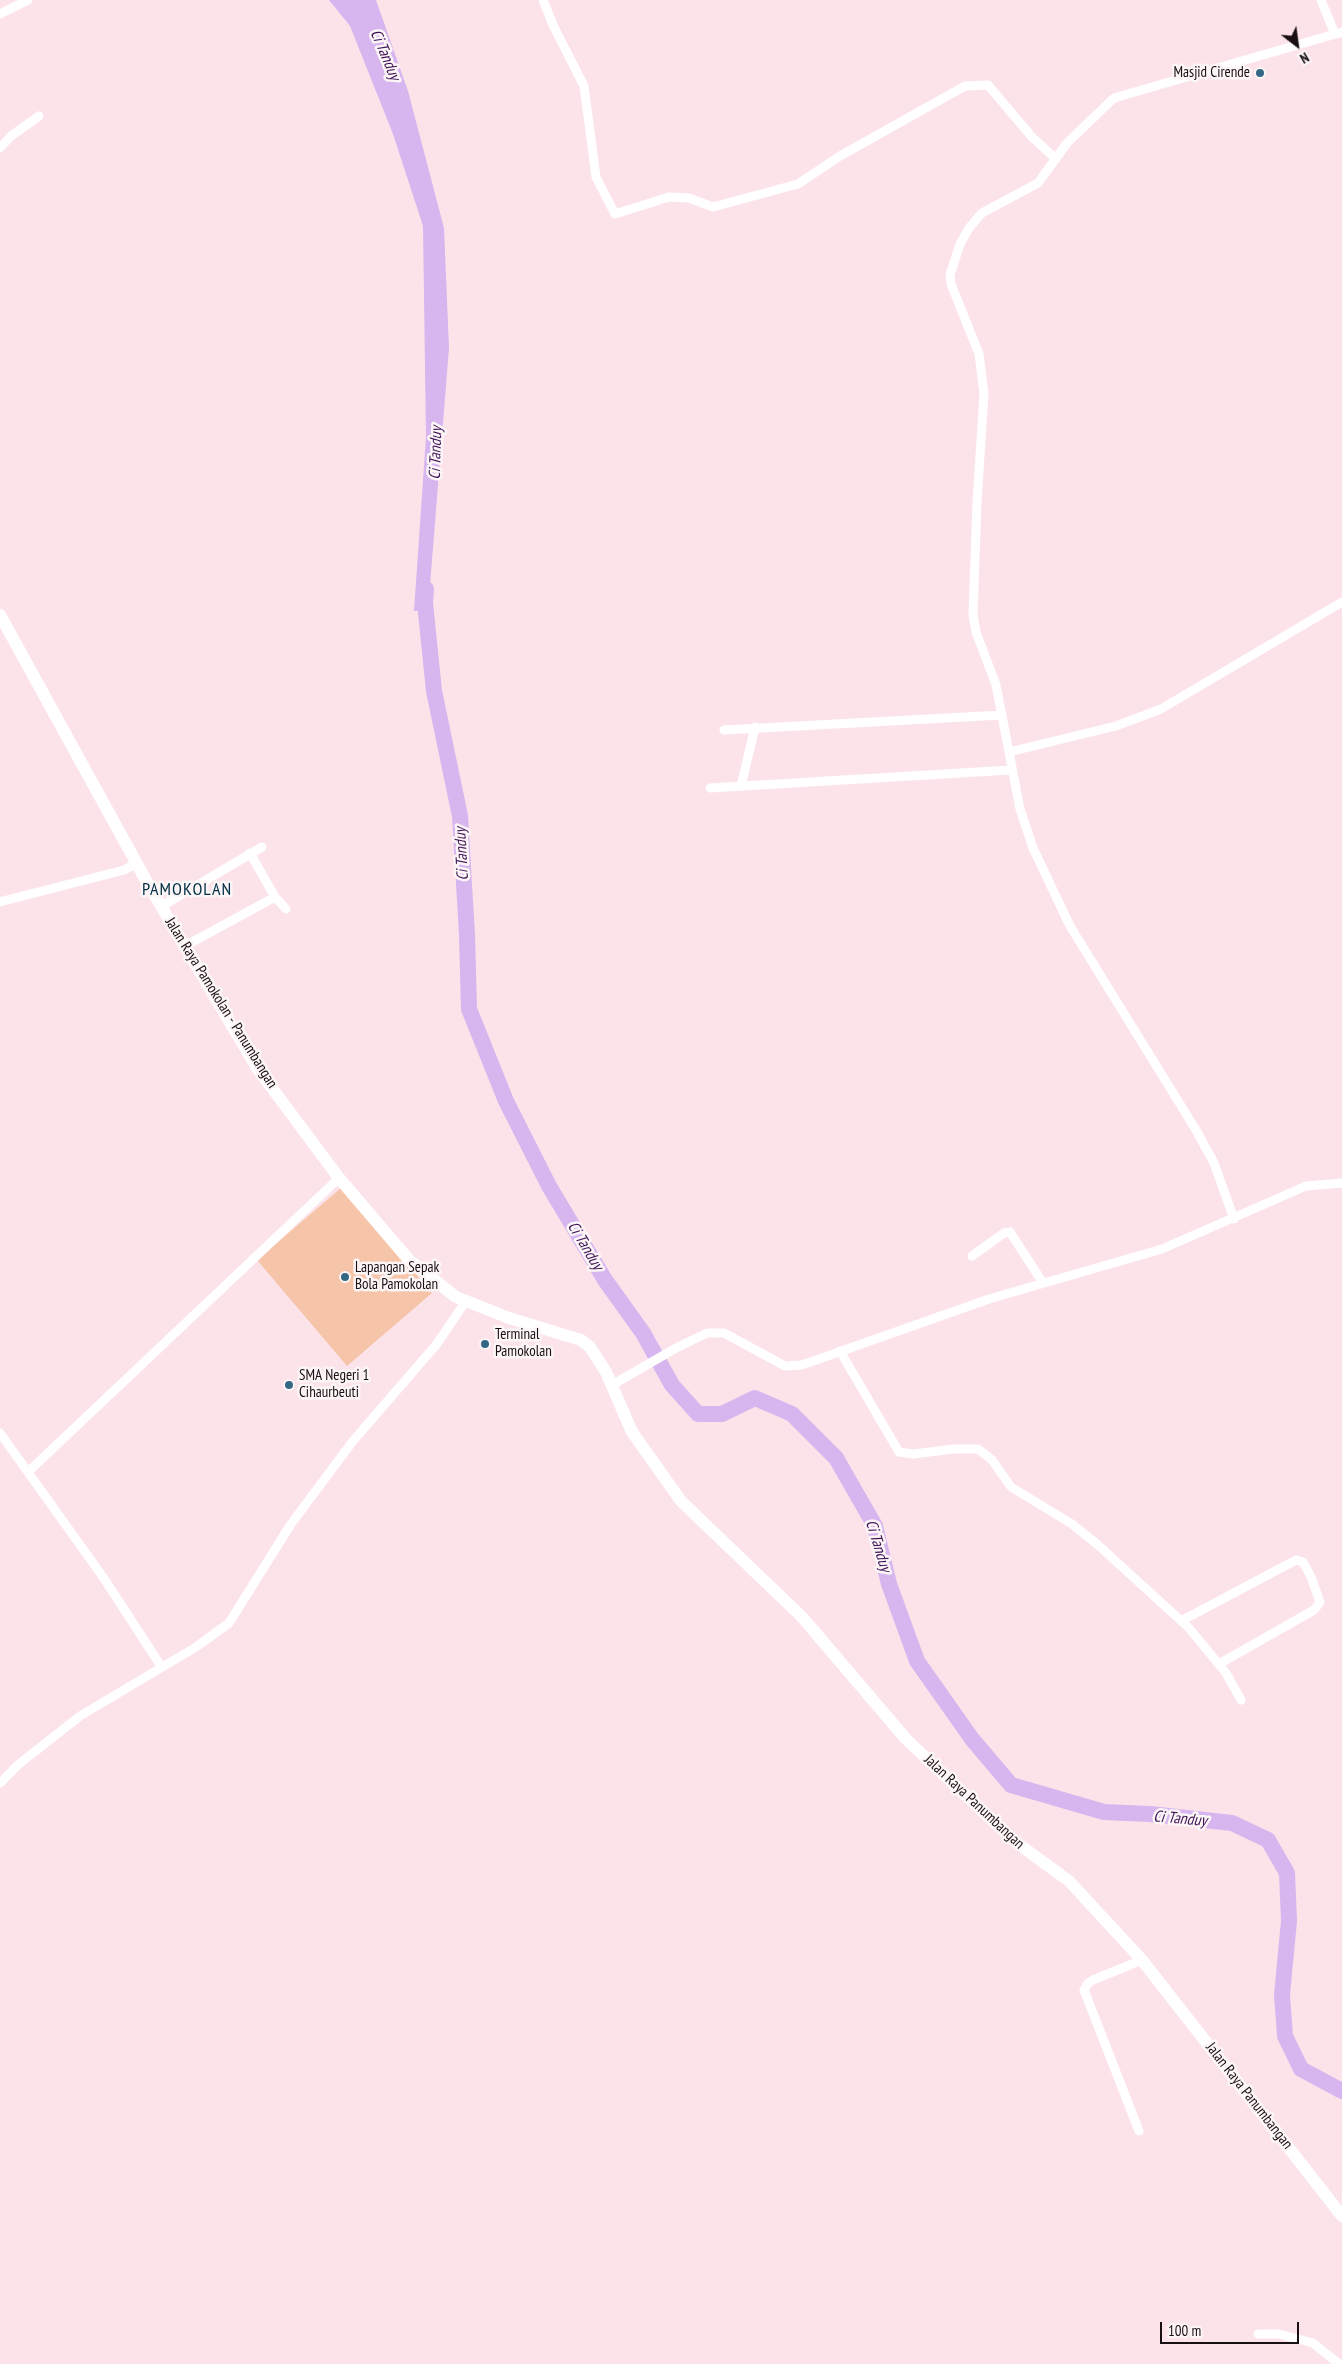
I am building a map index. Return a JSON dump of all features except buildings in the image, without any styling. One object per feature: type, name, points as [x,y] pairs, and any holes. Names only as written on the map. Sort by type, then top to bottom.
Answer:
[{"type":"main road","name":"Jalan Raya Pamokolan - Panumbangan","points":[[0,615],[137,863],[257,1068],[339,1178],[409,1260],[431,1279],[466,1301],[580,1340],[590,1347],[612,1386]]},
{"type":"main road","name":"Jalan Raya Panumbangan","points":[[612,1386],[632,1432],[681,1501],[802,1617],[906,1738],[1013,1840],[1069,1881],[1142,1960],[1342,2216]]},
{"type":"street","points":[[0,14],[28,0]]},
{"type":"street","points":[[543,0],[553,25],[584,86],[596,177],[615,214],[673,197],[689,198],[713,207],[801,183],[840,156],[965,86],[988,85],[1032,137],[1056,159]]},
{"type":"street","points":[[1234,1219],[1214,1163],[1196,1130],[1073,932],[1034,848],[1011,770],[996,685],[976,632],[973,615],[977,502],[984,394],[981,361],[955,298],[950,275],[960,244],[974,220],[992,206],[1035,185],[1068,143],[1118,96],[1339,33],[1321,0]]},
{"type":"street","points":[[0,148],[11,136],[39,116]]},
{"type":"street","points":[[1008,752],[1116,726],[1161,709],[1342,602]]},
{"type":"street","points":[[724,730],[1002,715]]},
{"type":"street","points":[[741,786],[755,727]]},
{"type":"street","points":[[710,788],[1011,770]]},
{"type":"street","points":[[162,906],[262,847]]},
{"type":"street","points":[[250,854],[275,898],[286,909]]},
{"type":"street","points":[[0,902],[124,870],[137,863]]},
{"type":"street","points":[[185,946],[275,898]]},
{"type":"street","points":[[29,1471],[339,1178]]},
{"type":"street","points":[[612,1386],[676,1348],[707,1334],[724,1333],[785,1366],[802,1366],[980,1302],[1162,1249],[1306,1186],[1342,1183]]},
{"type":"street","points":[[972,1256],[1004,1233],[1010,1232],[1043,1283]]},
{"type":"street","points":[[0,1783],[20,1764],[80,1716],[161,1666],[196,1647],[229,1623],[291,1524],[354,1441],[436,1345],[466,1301]]},
{"type":"street","points":[[840,1351],[899,1452],[913,1454],[954,1449],[978,1449],[992,1460],[1011,1487],[1079,1530],[1181,1621],[1219,1664],[1240,1700]]},
{"type":"street","points":[[0,1433],[103,1577],[161,1666]]},
{"type":"street","points":[[1181,1621],[1296,1560],[1303,1562],[1320,1602],[1314,1610],[1219,1664]]},
{"type":"street","points":[[1139,2131],[1084,1987],[1093,1980],[1142,1960]]},
{"type":"street","points":[[1258,2334],[1279,2334],[1313,2343],[1339,2364]]},
{"type":"shaded area","name":"Lapangan Sepak Bola Pamokolan","points":[[342,1187],[432,1293],[347,1366],[257,1260]]},
{"type":"water","points":[[329,0],[376,0],[408,91],[444,228],[449,348],[428,610],[414,611],[426,437],[423,226],[393,134],[350,26]]},
{"type":"waterway","name":"Ci Tanduy","points":[[426,589],[425,603],[434,691],[460,816],[469,1009],[506,1101],[549,1186],[605,1280],[643,1333],[672,1385],[698,1414],[722,1414],[755,1398],[792,1414],[836,1458],[875,1526],[889,1584],[917,1661],[972,1739],[1011,1785],[1104,1812],[1150,1814],[1232,1823],[1268,1840],[1287,1873],[1289,1921],[1282,1995],[1285,2036],[1301,2069],[1342,2091]]},
{"type":"place","name":"Masjid Cirende","points":[[1260,73]]},
{"type":"place","name":"Lapangan Sepak Bola Pamokolan","points":[[345,1277]]},
{"type":"place","name":"Terminal Pamokolan","points":[[485,1344]]},
{"type":"place","name":"SMA Negeri 1 Cihaurbeuti","points":[[289,1385]]},
{"type":"district","name":"PAMOKOLAN","points":[[187,890]]}]
